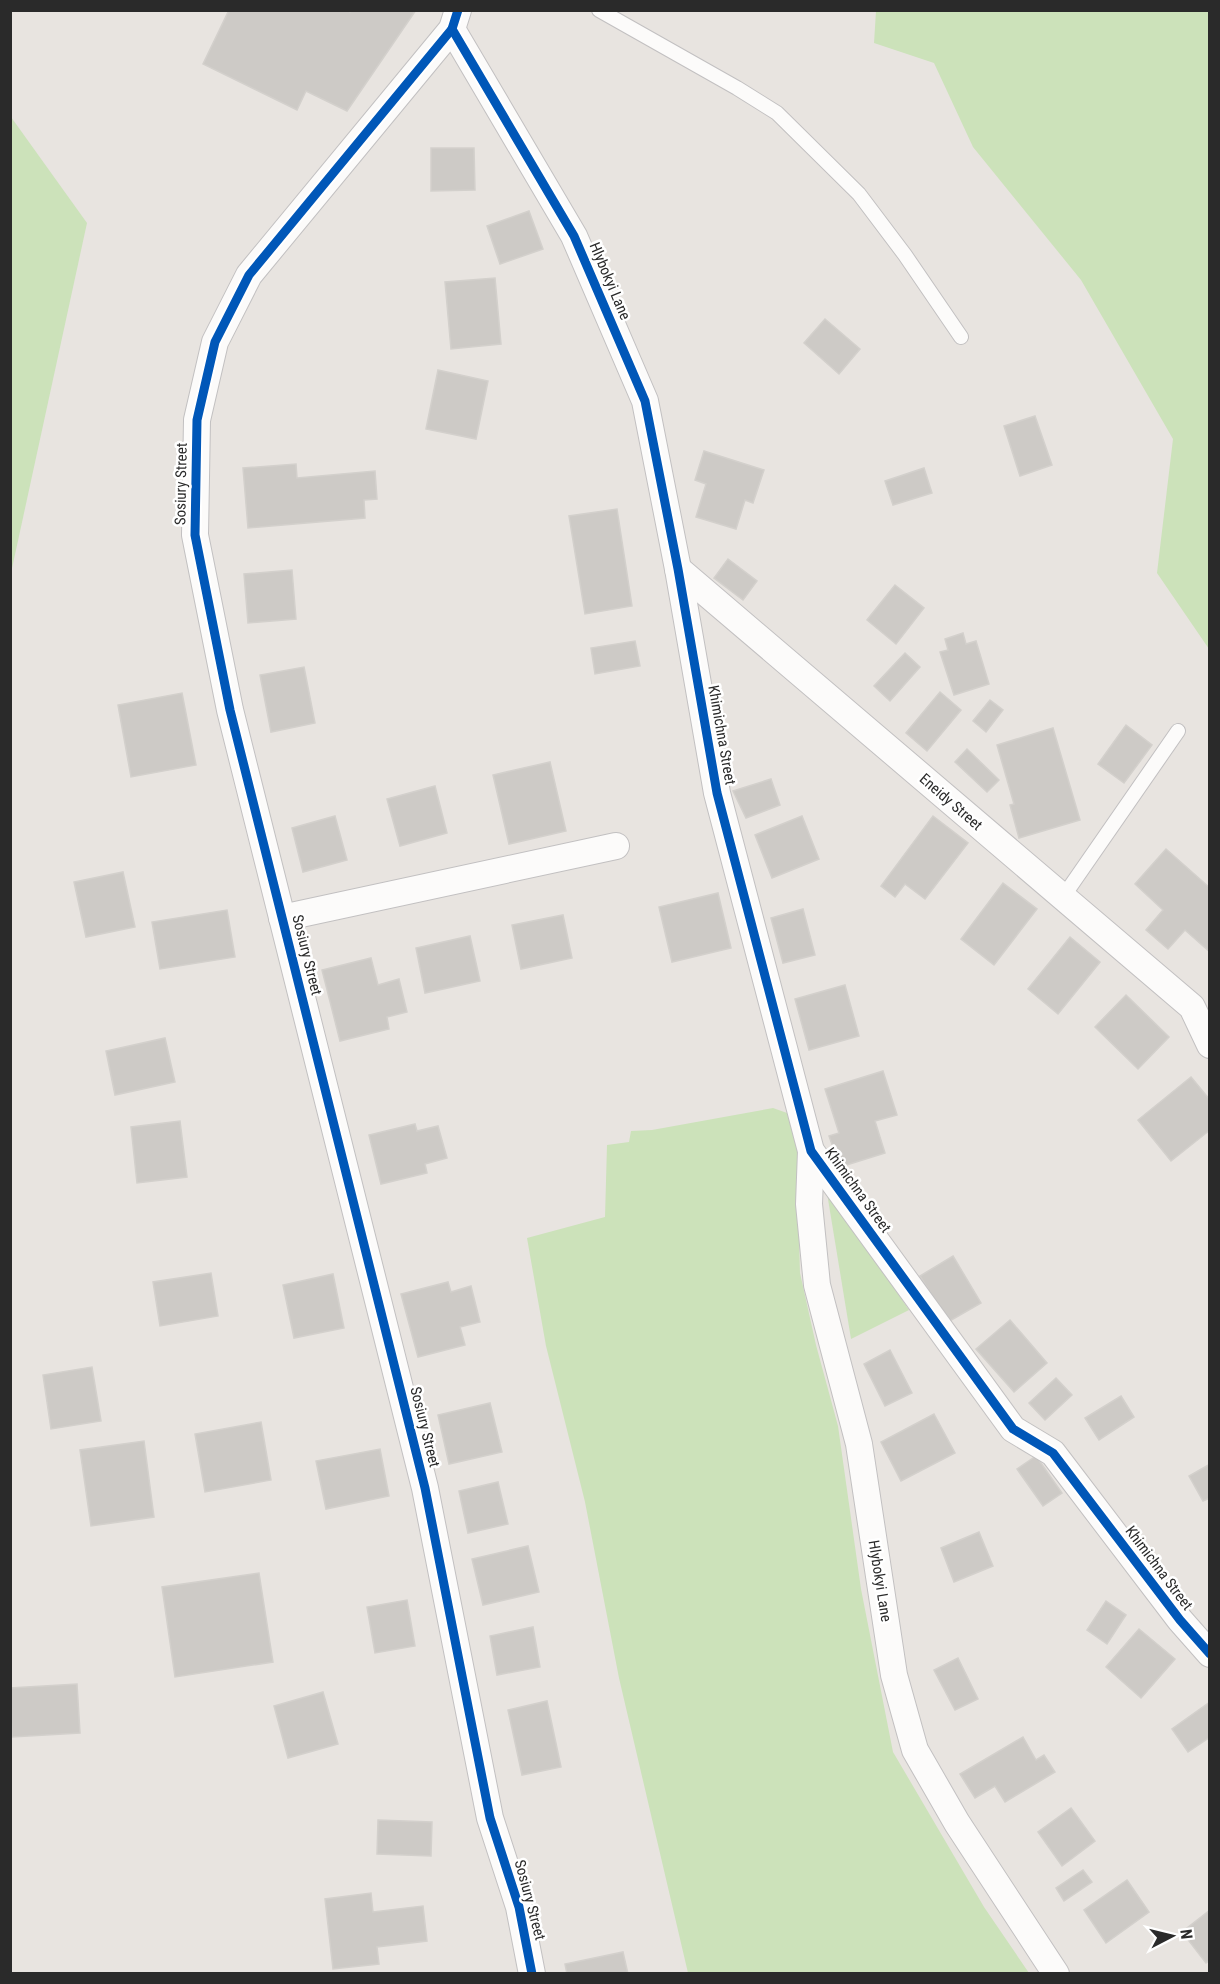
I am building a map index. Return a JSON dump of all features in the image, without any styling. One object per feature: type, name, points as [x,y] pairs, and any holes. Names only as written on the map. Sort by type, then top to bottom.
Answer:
[{"type":"street","name":"Hlybokyi Lane","points":[[455,20],[574,236],[645,401],[678,569]]},
{"type":"street","name":"Sosiury Street","points":[[455,20],[249,275],[215,342],[197,420],[195,535],[230,710],[425,1488],[490,1818],[519,1907],[532,1974]]},
{"type":"street","name":"Eneidy Street","points":[[678,569],[1063,897],[1201,1005],[1209,1045]]},
{"type":"street","name":"Khimichna Street","points":[[678,569],[717,793],[811,1151],[1013,1429],[1053,1453],[1180,1620],[1209,1654]]},
{"type":"street","name":"Sosiury Street","points":[[282,918],[616,846]]},
{"type":"street","name":"Hlybokyi Lane","points":[[811,1151],[809,1204],[817,1285],[859,1444],[894,1675],[915,1750],[957,1823],[1056,1974]]},
{"type":"lane","points":[[598,10],[777,113],[859,194],[905,255],[961,337]]},
{"type":"lane","points":[[1063,897],[1178,731]]},
{"type":"green space","points":[[876,11],[1209,11],[1209,649],[1157,573],[1173,439],[1081,280],[973,147],[934,63],[874,43]]},
{"type":"green space","points":[[11,117],[87,223],[11,573]]},
{"type":"green space","points":[[773,1108],[787,1113],[801,1163],[798,1203],[800,1273],[816,1345],[838,1426],[861,1589],[893,1752],[984,1907],[1029,1973],[688,1973],[619,1678],[585,1502],[546,1346],[527,1238],[605,1217],[607,1145],[629,1142],[631,1131],[652,1130]]},
{"type":"green space","points":[[826,1187],[909,1310],[851,1339]]},
{"type":"building","points":[[229,10],[347,10],[350,12],[355,10],[416,10],[347,111],[306,91],[297,110],[203,64]]},
{"type":"building","points":[[431,148],[474,148],[475,190],[431,191]]},
{"type":"building","points":[[529,211],[543,249],[500,264],[487,226]]},
{"type":"building","points":[[495,278],[501,344],[451,349],[445,282]]},
{"type":"building","points":[[825,319],[860,349],[839,374],[804,343]]},
{"type":"building","points":[[438,370],[488,381],[476,439],[426,429]]},
{"type":"building","points":[[1035,416],[1052,465],[1020,476],[1004,426]]},
{"type":"building","points":[[704,451],[764,470],[753,503],[745,500],[736,529],[696,517],[706,484],[695,480]]},
{"type":"building","points":[[296,464],[297,478],[375,471],[377,499],[364,500],[365,518],[248,528],[243,468]]},
{"type":"building","points":[[924,468],[932,493],[893,505],[885,481]]},
{"type":"building","points":[[617,509],[632,606],[585,614],[569,516]]},
{"type":"building","points":[[728,559],[757,581],[743,600],[714,578]]},
{"type":"building","points":[[292,570],[296,619],[248,623],[244,574]]},
{"type":"building","points":[[895,585],[924,608],[896,644],[867,620]]},
{"type":"building","points":[[963,633],[966,644],[976,641],[989,684],[954,695],[940,652],[948,650],[945,639]]},
{"type":"building","points":[[635,641],[640,666],[595,674],[591,648]]},
{"type":"building","points":[[905,653],[920,667],[890,701],[874,686]]},
{"type":"building","points":[[304,667],[315,723],[271,732],[260,675]]},
{"type":"building","points":[[940,692],[961,710],[927,751],[906,733]]},
{"type":"building","points":[[182,693],[196,765],[131,777],[118,705]]},
{"type":"building","points":[[990,700],[1003,710],[986,732],[973,721]]},
{"type":"building","points":[[1126,725],[1152,745],[1124,783],[1098,764]]},
{"type":"building","points":[[1053,728],[1080,820],[1019,838],[1010,805],[1014,804],[997,745]]},
{"type":"building","points":[[967,749],[999,780],[987,792],[955,762]]},
{"type":"building","points":[[550,762],[566,831],[509,844],[493,775]]},
{"type":"building","points":[[771,779],[780,805],[746,818],[733,791]]},
{"type":"building","points":[[435,786],[447,833],[400,846],[387,799]]},
{"type":"building","points":[[335,816],[347,860],[303,872],[292,828]]},
{"type":"building","points":[[802,816],[819,859],[772,878],[755,835]]},
{"type":"building","points":[[933,816],[968,843],[925,899],[905,884],[895,897],[881,886]]},
{"type":"building","points":[[1166,849],[1210,888],[1210,952],[1185,930],[1168,949],[1146,930],[1163,910],[1135,884]]},
{"type":"building","points":[[123,872],[135,927],[86,937],[74,882]]},
{"type":"building","points":[[1003,883],[1037,909],[994,965],[961,939]]},
{"type":"building","points":[[718,893],[731,948],[672,962],[659,907]]},
{"type":"building","points":[[803,909],[815,955],[783,963],[771,918]]},
{"type":"building","points":[[227,910],[235,957],[160,969],[152,922]]},
{"type":"building","points":[[563,915],[572,958],[521,969],[512,925]]},
{"type":"building","points":[[470,936],[480,981],[425,993],[416,948]]},
{"type":"building","points":[[1070,937],[1100,962],[1058,1014],[1028,989]]},
{"type":"building","points":[[371,958],[378,985],[399,979],[407,1012],[387,1017],[389,1029],[340,1041],[322,970]]},
{"type":"building","points":[[845,985],[859,1036],[809,1050],[795,999]]},
{"type":"building","points":[[1126,995],[1169,1037],[1138,1069],[1095,1027]]},
{"type":"building","points":[[165,1038],[175,1082],[115,1095],[106,1051]]},
{"type":"building","points":[[883,1071],[897,1115],[875,1121],[885,1153],[840,1167],[829,1136],[839,1133],[825,1089]]},
{"type":"building","points":[[1191,1077],[1210,1100],[1210,1130],[1171,1161],[1138,1120]]},
{"type":"building","points":[[180,1121],[187,1177],[137,1183],[131,1127]]},
{"type":"building","points":[[415,1124],[417,1131],[438,1126],[447,1158],[425,1164],[427,1173],[381,1184],[369,1135]]},
{"type":"building","points":[[953,1256],[981,1303],[948,1322],[920,1276]]},
{"type":"building","points":[[211,1273],[218,1316],[160,1326],[153,1282]]},
{"type":"building","points":[[333,1274],[344,1328],[294,1338],[283,1285]]},
{"type":"building","points":[[448,1282],[451,1292],[471,1286],[480,1322],[460,1327],[465,1345],[418,1357],[401,1294]]},
{"type":"building","points":[[1010,1320],[1047,1363],[1014,1392],[976,1349]]},
{"type":"building","points":[[890,1350],[912,1393],[885,1406],[864,1364]]},
{"type":"building","points":[[92,1367],[101,1421],[51,1429],[43,1375]]},
{"type":"building","points":[[1056,1378],[1072,1395],[1045,1420],[1029,1403]]},
{"type":"building","points":[[1121,1396],[1134,1417],[1099,1440],[1085,1418]]},
{"type":"building","points":[[490,1403],[502,1452],[449,1464],[438,1415]]},
{"type":"building","points":[[934,1414],[955,1453],[901,1481],[881,1442]]},
{"type":"building","points":[[261,1422],[271,1480],[205,1492],[195,1434]]},
{"type":"building","points":[[144,1441],[154,1517],[91,1526],[80,1450]]},
{"type":"building","points":[[380,1449],[389,1496],[326,1509],[316,1461]]},
{"type":"building","points":[[1036,1456],[1062,1493],[1043,1506],[1017,1469]]},
{"type":"building","points":[[1210,1464],[1210,1498],[1203,1501],[1189,1476]]},
{"type":"building","points":[[498,1482],[508,1524],[468,1533],[459,1491]]},
{"type":"building","points":[[979,1532],[993,1566],[954,1582],[941,1548]]},
{"type":"building","points":[[528,1546],[539,1592],[483,1605],[472,1559]]},
{"type":"building","points":[[259,1573],[273,1662],[175,1677],[162,1587]]},
{"type":"building","points":[[407,1600],[415,1646],[375,1653],[367,1607]]},
{"type":"building","points":[[1106,1601],[1126,1615],[1107,1644],[1087,1630]]},
{"type":"building","points":[[533,1627],[540,1667],[497,1675],[490,1636]]},
{"type":"building","points":[[1139,1629],[1175,1659],[1141,1698],[1106,1667]]},
{"type":"building","points":[[958,1658],[978,1699],[955,1710],[934,1670]]},
{"type":"building","points":[[77,1684],[80,1733],[12,1737],[10,1688]]},
{"type":"building","points":[[323,1692],[338,1744],[288,1758],[274,1706]]},
{"type":"building","points":[[547,1701],[561,1767],[522,1775],[508,1710]]},
{"type":"building","points":[[1210,1702],[1210,1737],[1188,1752],[1172,1729]]},
{"type":"building","points":[[1023,1737],[1036,1760],[1044,1755],[1055,1772],[1005,1802],[995,1786],[975,1798],[960,1774]]},
{"type":"building","points":[[1071,1808],[1095,1841],[1062,1866],[1038,1832]]},
{"type":"building","points":[[378,1820],[432,1822],[431,1856],[377,1854]]},
{"type":"building","points":[[1083,1870],[1092,1882],[1064,1901],[1056,1888]]},
{"type":"building","points":[[1127,1880],[1149,1912],[1106,1943],[1084,1910]]},
{"type":"building","points":[[371,1893],[373,1912],[423,1906],[427,1941],[377,1947],[379,1964],[333,1969],[325,1899]]},
{"type":"building","points":[[1210,1910],[1210,1960],[1206,1963],[1182,1932]]},
{"type":"building","points":[[623,1952],[628,1974],[567,1974],[565,1964]]},
{"type":"cycle path","points":[[458,10],[452,29],[249,275],[215,342],[197,420],[195,535],[230,710],[425,1488],[490,1818],[519,1907],[532,1974]]},
{"type":"cycle path","points":[[452,29],[574,236],[645,401],[678,569],[717,793],[811,1151],[1013,1429],[1053,1453],[1180,1620],[1210,1654]]}]
